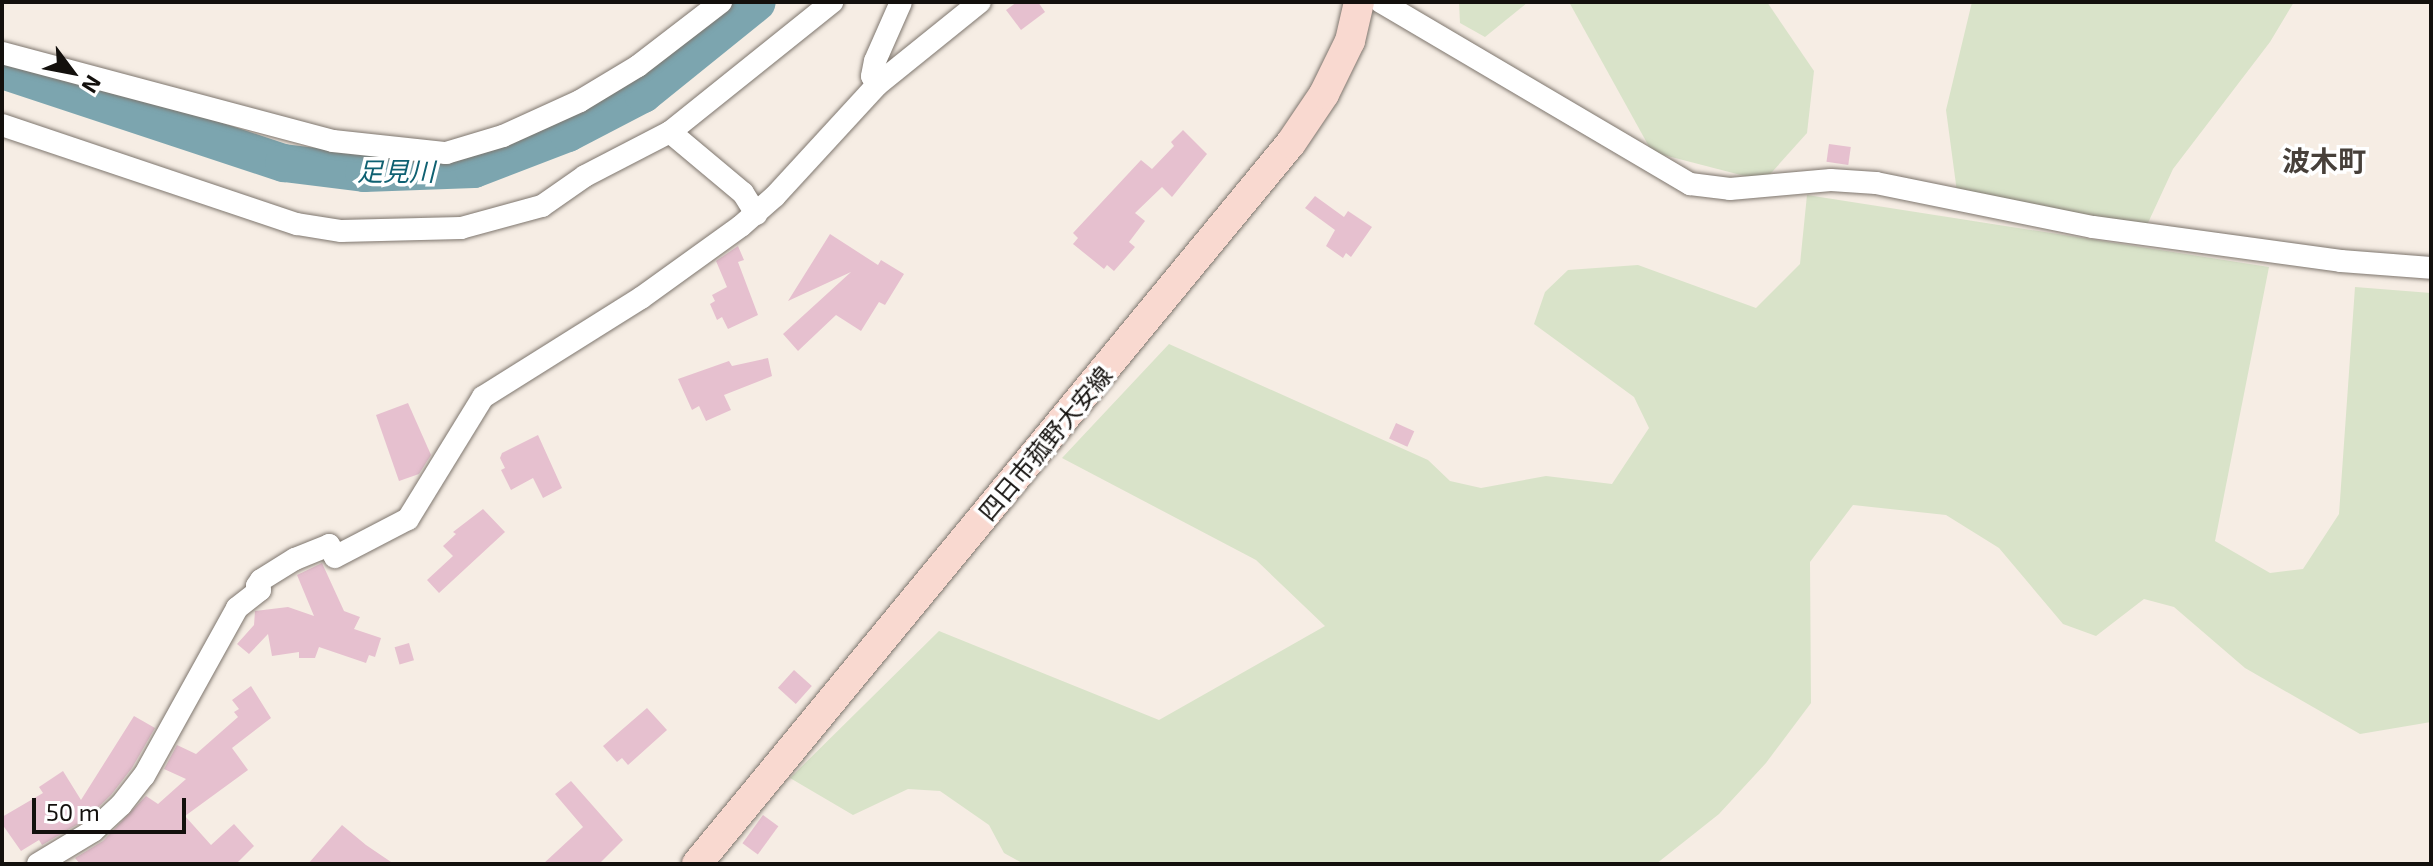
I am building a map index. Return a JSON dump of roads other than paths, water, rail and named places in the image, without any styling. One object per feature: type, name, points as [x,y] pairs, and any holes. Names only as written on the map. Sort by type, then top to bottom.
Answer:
[{"type":"main road","name":"四日市菰野大安線","points":[[697,864],[1291,143],[1324,94],[1343,55],[1359,2]]},
{"type":"street","points":[[2,53],[333,141],[446,153],[503,136],[580,101],[638,66],[721,2]]},
{"type":"street","points":[[2,125],[297,224],[356,231],[461,228],[542,206],[585,176],[670,132],[832,2]]},
{"type":"street","points":[[877,85],[872,76],[875,61],[901,2]]},
{"type":"street","points":[[38,864],[93,831],[121,805],[144,776],[237,608],[260,590],[257,586],[261,580],[295,559],[329,545],[335,557],[408,519],[483,397],[641,298],[756,214],[877,85],[980,2]]},
{"type":"street","points":[[1381,2],[1690,184],[1730,189],[1831,180],[1876,183],[2093,227],[2341,261],[2431,268]]},
{"type":"street","points":[[670,132],[743,193],[756,214]]},
{"type":"waterway","name":"足見川","points":[[2,70],[284,163],[364,173],[474,169],[568,133],[643,94],[757,2]]},
{"type":"district","name":"波木町","points":[[2324,160]]}]
